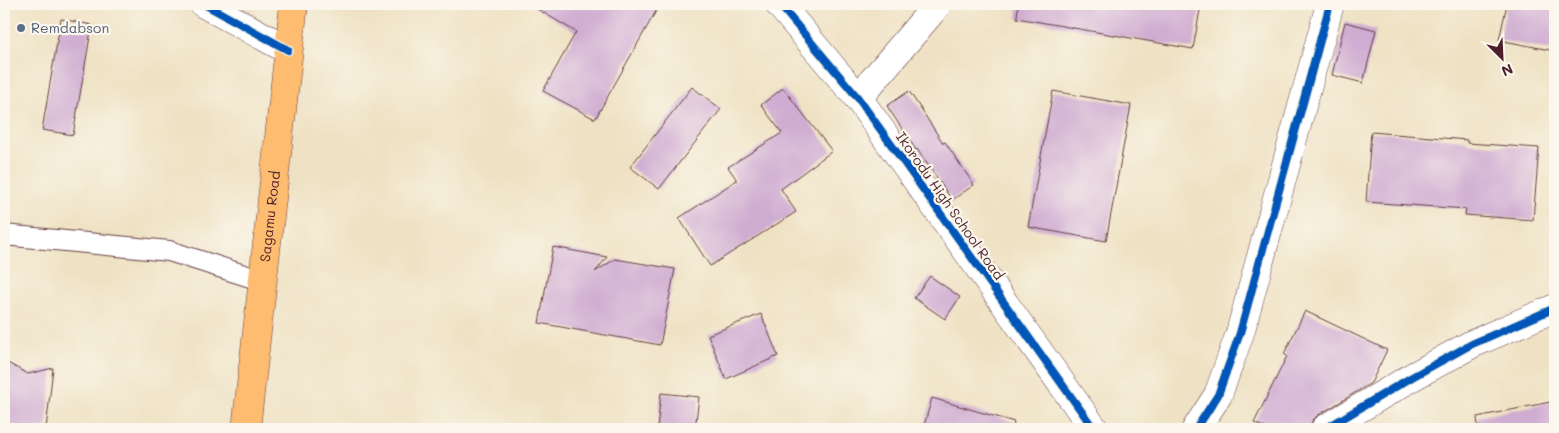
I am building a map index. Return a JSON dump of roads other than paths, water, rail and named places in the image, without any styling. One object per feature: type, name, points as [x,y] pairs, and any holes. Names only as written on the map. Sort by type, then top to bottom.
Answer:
[{"type":"highway","name":"Sagamu Road","points":[[246,429],[294,4]]},
{"type":"street","points":[[204,4],[288,50]]},
{"type":"street","name":"Ikorodu High School Road","points":[[779,4],[858,98],[1094,429]]},
{"type":"street","points":[[858,98],[938,4]]},
{"type":"street","points":[[1196,429],[1218,395],[1240,333],[1330,4]]},
{"type":"street","points":[[1325,429],[1472,344],[1555,308]]},
{"type":"lane","points":[[4,235],[169,250],[263,281]]},
{"type":"place","name":"Remdabson","points":[[21,28]]}]
